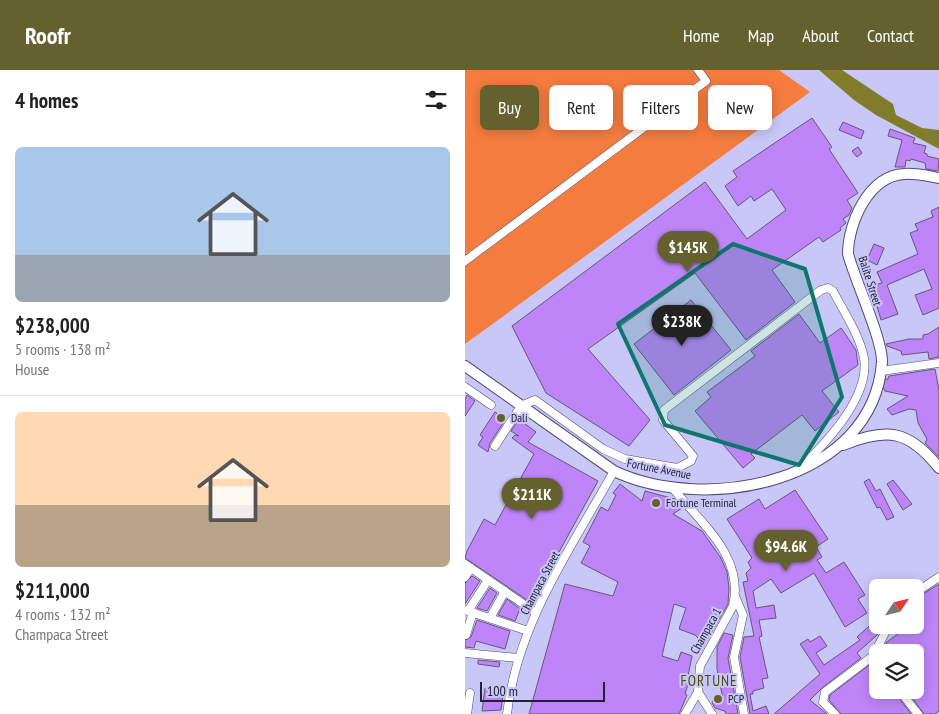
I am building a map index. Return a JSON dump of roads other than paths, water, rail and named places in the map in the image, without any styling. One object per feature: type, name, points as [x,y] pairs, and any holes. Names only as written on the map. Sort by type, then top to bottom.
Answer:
[{"type":"main road","name":"Balite Street","points":[[842,445],[865,412],[874,395],[881,371],[882,359],[878,342],[852,270],[848,254],[848,240],[861,208],[880,184],[894,176],[904,174],[939,178]]},
{"type":"main road","name":"Fortune Avenue","points":[[465,366],[614,471],[633,479],[673,487],[737,488],[769,480],[824,459],[842,445]]},
{"type":"main road","points":[[842,445],[877,433],[892,434],[917,445],[939,468]]},
{"type":"street","points":[[465,261],[706,81],[699,70]]},
{"type":"street","points":[[495,446],[521,406],[535,400],[603,449],[625,459],[677,468],[691,460],[693,456],[663,420],[664,410],[821,290],[829,288],[833,291],[855,335],[864,356],[865,370],[856,399],[848,412],[817,452],[797,470]]},
{"type":"street","points":[[881,371],[939,363]]},
{"type":"street","points":[[465,387],[491,406]]},
{"type":"street","name":"Champaca Street","points":[[507,714],[510,686],[535,612],[614,471]]},
{"type":"street","name":"Champaca 1","points":[[673,487],[689,509],[715,534],[733,572],[735,596],[733,606],[700,666],[698,692]]},
{"type":"street","points":[[465,577],[468,566],[535,612]]},
{"type":"street","points":[[924,587],[939,577]]},
{"type":"street","points":[[466,635],[469,611],[488,580]]},
{"type":"street","points":[[490,618],[505,591]]},
{"type":"street","points":[[735,596],[743,615],[734,657],[744,714]]},
{"type":"street","points":[[469,611],[528,631]]},
{"type":"street","points":[[465,653],[518,658]]},
{"type":"street","points":[[835,714],[823,702],[825,692],[869,663]]},
{"type":"street","points":[[685,714],[698,692],[712,714]]},
{"type":"street","points":[[467,714],[470,693]]},
{"type":"street","points":[[906,699],[918,714]]},
{"type":"place","name":"Dali","points":[[501,418]]},
{"type":"place","name":"Fortune Terminal","points":[[656,503]]},
{"type":"place","name":"PCP","points":[[718,699]]},
{"type":"district","name":"FORTUNE","points":[[709,681]]}]
